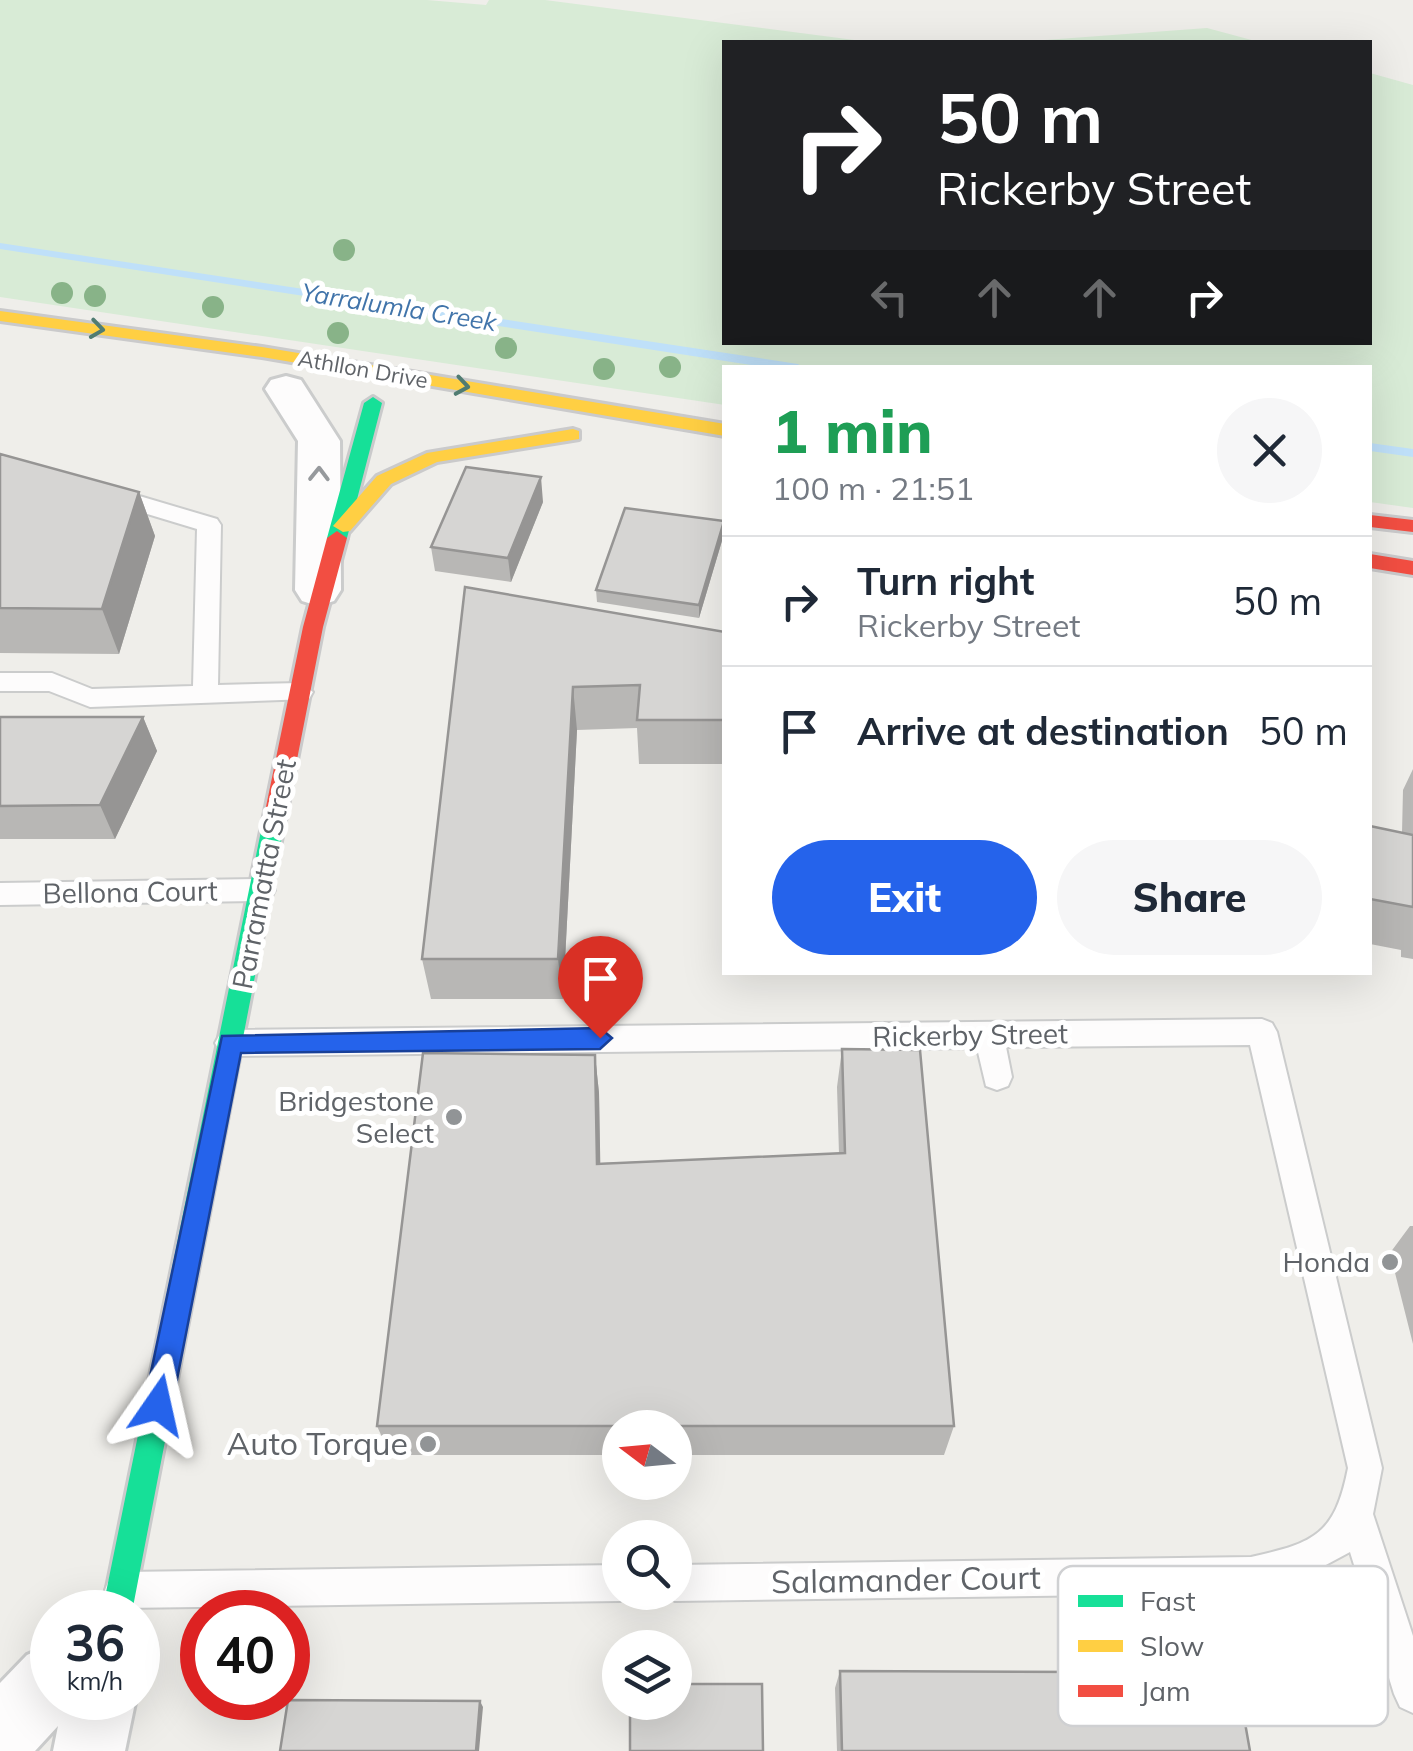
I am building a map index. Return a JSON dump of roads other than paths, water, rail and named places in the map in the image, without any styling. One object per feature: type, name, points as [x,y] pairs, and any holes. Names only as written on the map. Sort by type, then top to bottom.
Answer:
[{"type":"main road","name":"Athllon Drive","points":[[0,316],[262,352],[722,429]]},
{"type":"main road","name":"Parramatta Street","points":[[122,1590],[300,692],[318,607],[344,526],[373,404],[362,386],[306,372],[262,352]]},
{"type":"main road","points":[[344,526],[384,480],[434,456],[583,436],[501,424]]},
{"type":"main road","points":[[1372,522],[1413,526]]},
{"type":"main road","points":[[1372,561],[1413,568]]},
{"type":"street","name":"Parramatta Street","points":[[291,390],[320,441],[318,607]]},
{"type":"street","points":[[0,1736],[30,1704]]},
{"type":"street","points":[[89,1751],[95,1720]]},
{"type":"lane","points":[[76,485],[209,526],[205,694]]},
{"type":"lane","points":[[0,682],[52,682],[90,698],[300,692]]},
{"type":"lane","name":"Bellona Court","points":[[0,894],[260,890]]},
{"type":"lane","name":"Rickerby Street","points":[[230,1043],[1262,1032],[1365,1468],[1356,1516]]},
{"type":"lane","points":[[989,1035],[997,1078]]},
{"type":"lane","points":[[1356,1516],[1372,1566]]},
{"type":"lane","name":"Salamander Court","points":[[1296,1566],[1332,1544],[1356,1516]]},
{"type":"lane","name":"Salamander Court","points":[[692,1583],[1058,1578]]},
{"type":"lane","points":[[160,1600],[602,1585]]},
{"type":"lane","points":[[1388,1616],[1413,1694]]},
{"type":"waterway","name":"Yarralumla Creek","points":[[0,246],[778,365]]},
{"type":"waterway","name":"Yarralumla Creek","points":[[1372,447],[1413,453]]},
{"type":"place","name":"Bridgestone Select","points":[[454,1117]]},
{"type":"place","name":"Honda","points":[[1390,1262]]},
{"type":"place","name":"Auto Torque","points":[[428,1444]]}]
